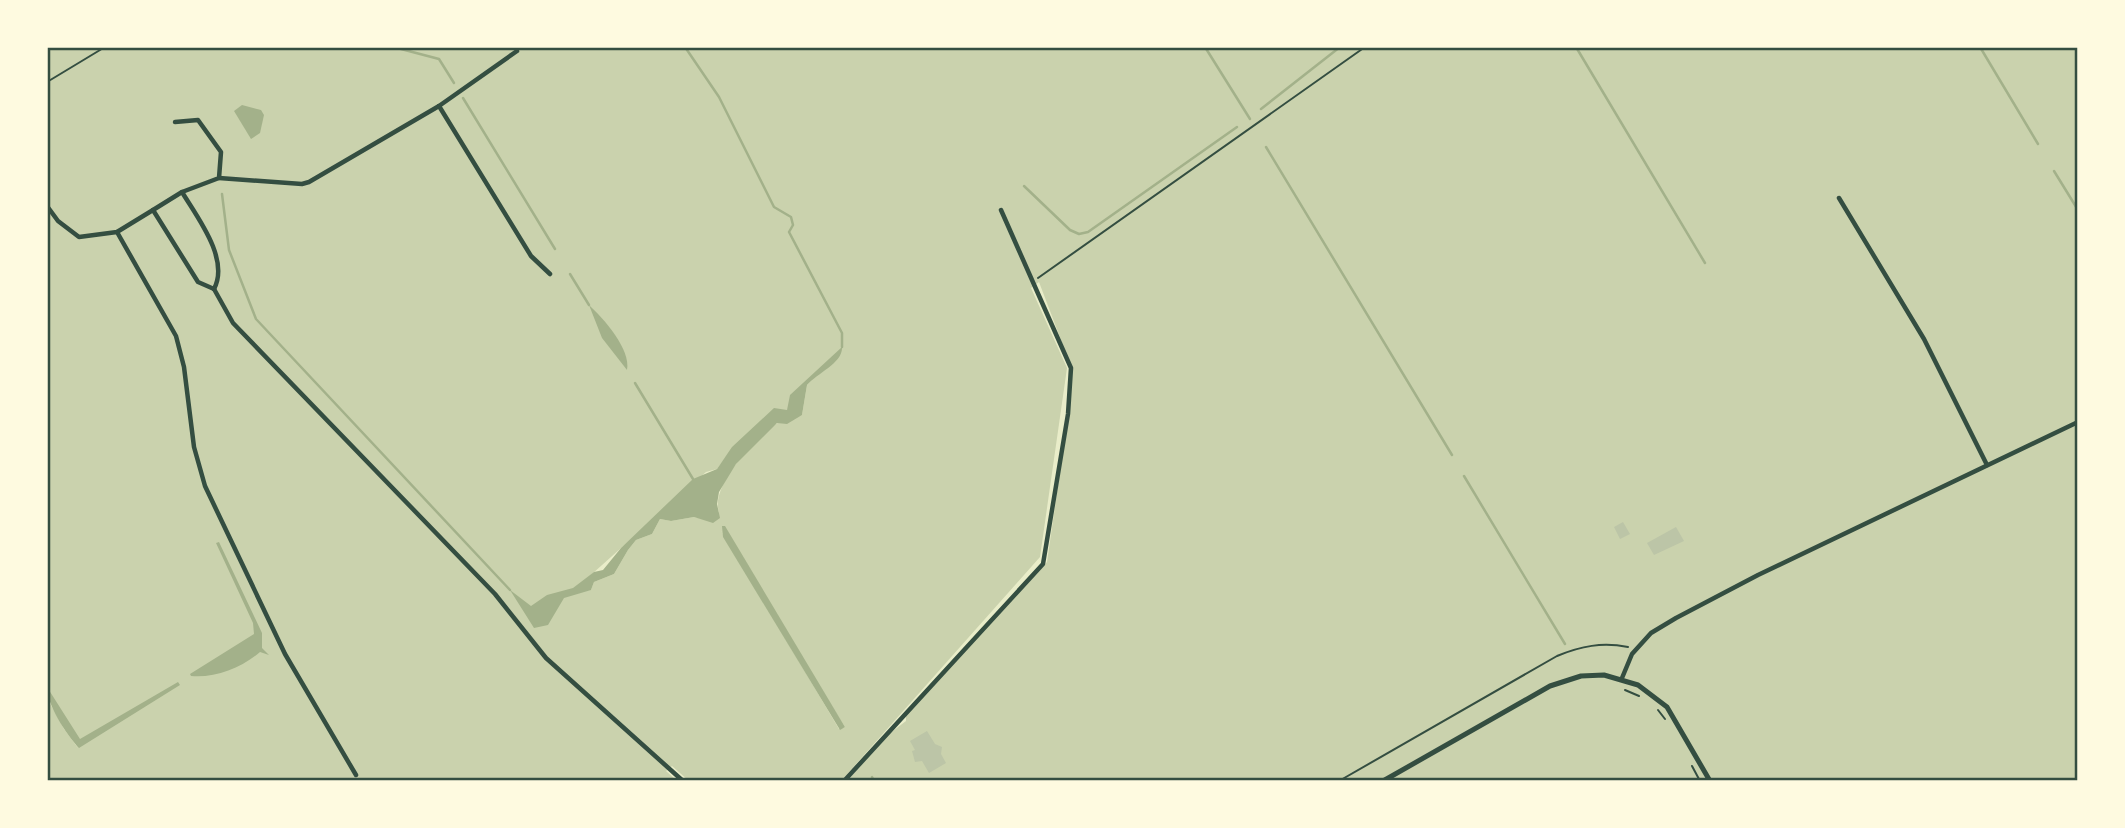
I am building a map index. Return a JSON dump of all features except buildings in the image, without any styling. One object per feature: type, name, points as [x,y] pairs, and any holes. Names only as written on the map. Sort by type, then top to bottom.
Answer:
[{"type":"street","points":[[47,206],[58,221],[79,237],[117,232],[182,192],[219,178],[305,183],[439,106],[517,51]]},
{"type":"street","points":[[439,106],[531,256],[550,274]]},
{"type":"street","points":[[175,122],[198,120],[221,152],[219,178]]},
{"type":"street","points":[[182,192],[214,246],[218,282],[214,289]]},
{"type":"street","points":[[1839,198],[1924,339],[1987,465]]},
{"type":"street","points":[[153,210],[198,282],[214,289],[233,323],[495,594],[546,658],[683,781]]},
{"type":"street","points":[[844,781],[1043,564],[1068,414],[1071,368],[1035,281],[1001,210]]},
{"type":"street","points":[[117,232],[176,336],[184,367],[194,447],[205,486],[285,654],[356,775]]},
{"type":"street","points":[[1622,678],[1635,651],[1651,633],[1676,618],[1758,575],[2078,422]]},
{"type":"street","points":[[1383,781],[1550,686],[1581,676],[1622,678],[1647,691],[1667,708],[1710,781]]},
{"type":"path","points":[[47,82],[105,47]]},
{"type":"path","points":[[1035,281],[1365,47]]},
{"type":"path","points":[[1339,781],[1556,656],[1578,647],[1604,644],[1635,651]]},
{"type":"path","points":[[1620,687],[1646,701]]},
{"type":"path","points":[[1655,707],[1668,723]]},
{"type":"path","points":[[1689,760],[1700,781]]},
{"type":"shaded area","points":[[47,47],[2078,47],[2078,781],[847,781],[889,734],[906,721],[906,715],[1047,562],[1071,396],[1069,361],[1039,282],[1031,288],[1067,368],[1040,557],[841,781],[689,781],[672,766],[666,771],[677,781],[47,781],[47,698],[78,748],[47,692]],"holes":[[[807,385],[802,415],[785,419],[767,431],[736,463],[721,489],[719,512],[709,520],[694,517],[671,521],[660,519],[652,534],[636,540],[614,574],[594,582],[591,590],[573,591],[706,472],[717,469],[731,450],[779,410],[787,410]],[[720,529],[845,727],[839,729]]]},
{"type":"shaded area","points":[[242,105],[261,110],[264,115],[260,133],[251,139],[234,111]]},
{"type":"shaded area","points":[[589,305],[620,344],[625,353],[627,370],[602,338]]},
{"type":"shaded area","points":[[842,347],[834,363],[807,385],[802,415],[787,424],[777,423],[736,464],[719,492],[717,504],[720,518],[713,523],[694,517],[671,521],[660,519],[652,534],[636,540],[614,574],[594,582],[591,590],[564,598],[548,625],[534,628],[510,590],[531,606],[547,595],[573,588],[594,572],[603,570],[621,548],[693,479],[717,469],[732,447],[774,408],[787,410],[790,395]]},
{"type":"shaded area","points":[[722,526],[725,526],[845,727],[840,730],[723,537]]},
{"type":"shaded area","points":[[219,542],[262,633],[262,648],[269,655],[260,652],[228,671],[191,676],[190,674],[254,634],[253,623],[216,543]]},
{"type":"shaded area","points":[[178,682],[180,685],[79,748],[58,719],[47,687],[80,739]]},
{"type":"waterway","points":[[685,47],[719,97],[774,207],[791,217],[793,225],[789,232],[842,333],[842,347]]},
{"type":"waterway","points":[[1205,47],[1250,119]]},
{"type":"waterway","points":[[1261,109],[1340,47]]},
{"type":"waterway","points":[[1576,47],[1705,263]]},
{"type":"waterway","points":[[1980,47],[2038,144]]},
{"type":"waterway","points":[[401,49],[439,59],[454,83]]},
{"type":"waterway","points":[[463,98],[555,249]]},
{"type":"waterway","points":[[1024,186],[1070,230],[1079,234],[1088,232],[1237,127]]},
{"type":"waterway","points":[[1266,147],[1452,455]]},
{"type":"waterway","points":[[2054,171],[2078,210]]},
{"type":"waterway","points":[[222,194],[229,250],[256,319],[510,590]]},
{"type":"waterway","points":[[570,274],[589,305]]},
{"type":"waterway","points":[[635,383],[693,479]]},
{"type":"waterway","points":[[1464,476],[1565,644]]},
{"type":"waterway","points":[[872,777],[874,781]]}]
